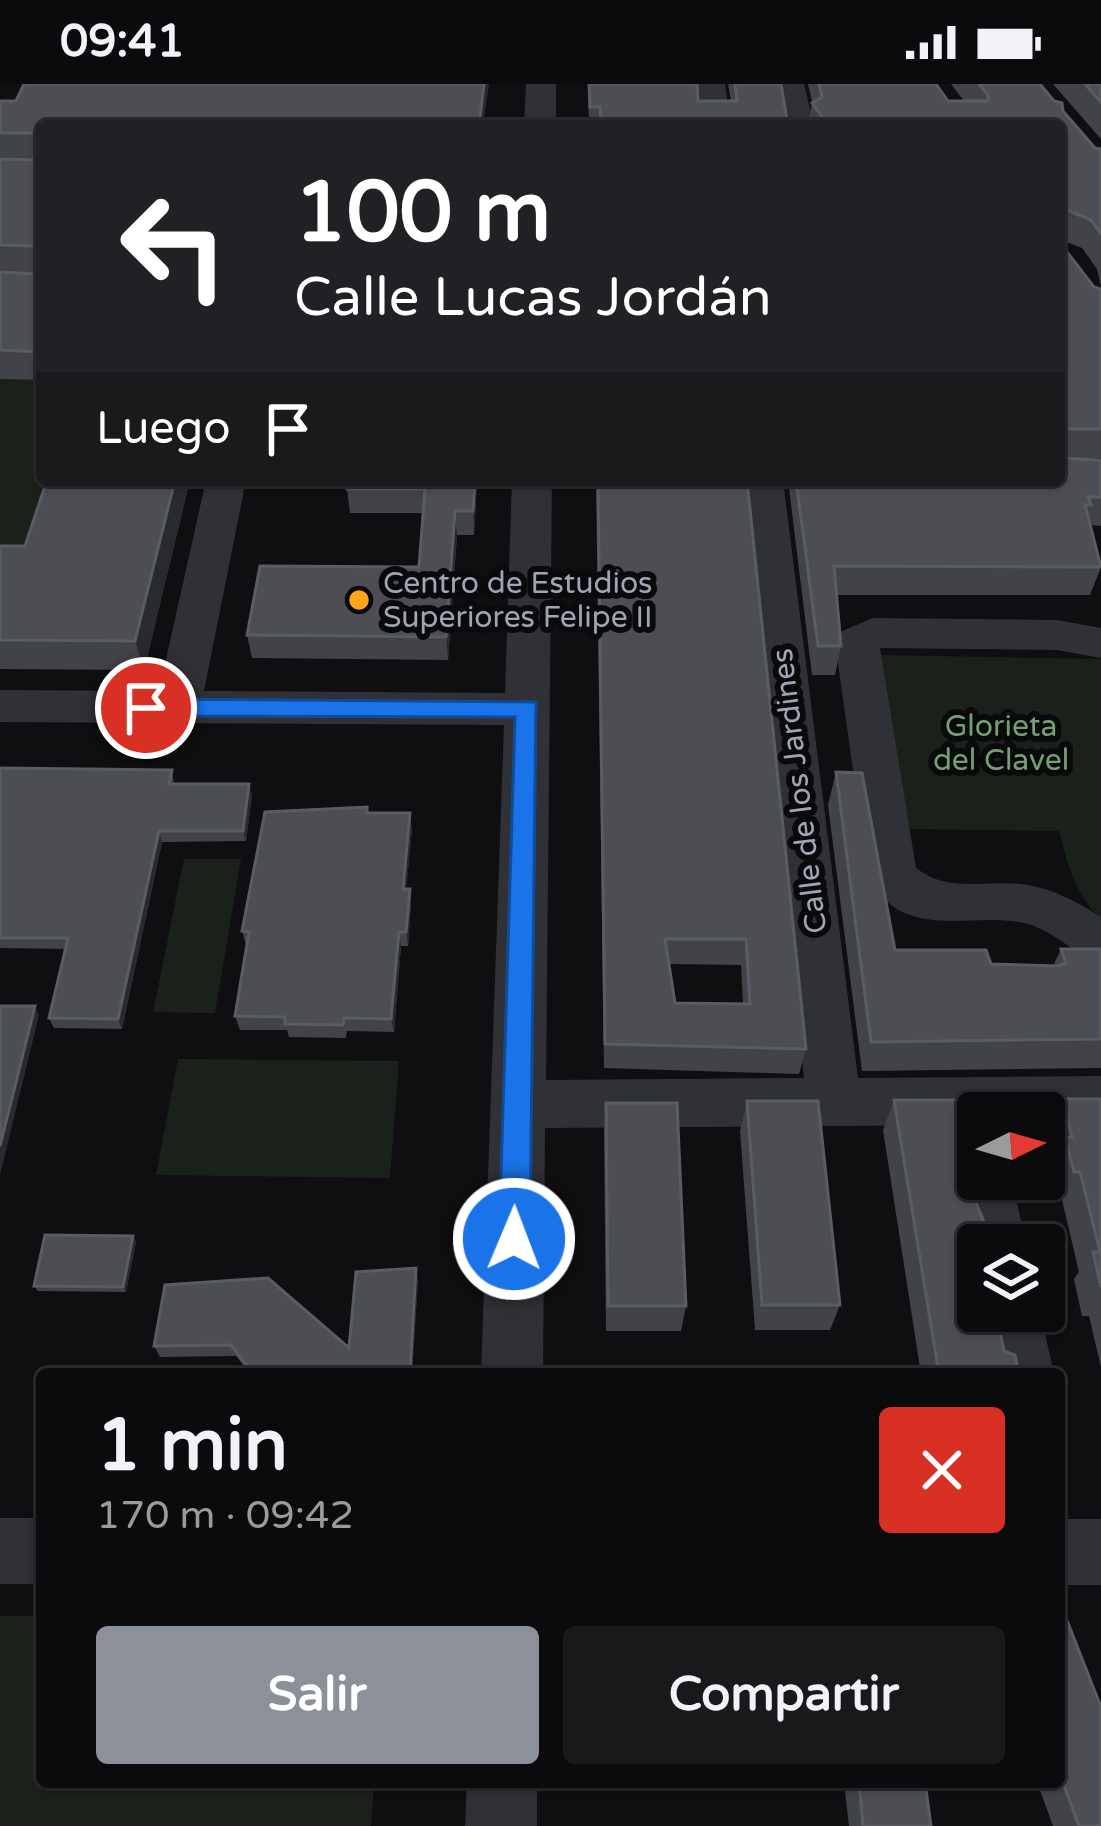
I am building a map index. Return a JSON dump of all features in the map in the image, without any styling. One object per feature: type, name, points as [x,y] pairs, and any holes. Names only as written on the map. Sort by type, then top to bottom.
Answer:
[{"type":"street","points":[[540,120],[541,84]]},
{"type":"street","points":[[710,84],[714,120]]},
{"type":"street","points":[[789,84],[797,120]]},
{"type":"street","points":[[178,708],[225,486]]},
{"type":"street","points":[[512,1368],[532,486]]},
{"type":"street","name":"Calle de los Jardines","points":[[764,486],[834,1102]]},
{"type":"street","points":[[1101,644],[1057,635],[873,632],[857,642],[892,877],[911,895],[936,904],[1036,906],[1101,944]]},
{"type":"street","points":[[0,706],[527,709]]},
{"type":"street","points":[[1065,1107],[1101,1100]]},
{"type":"street","points":[[518,1104],[834,1102],[957,1122]]},
{"type":"street","points":[[1014,1332],[1022,1368]]},
{"type":"street","points":[[0,1551],[36,1551]]},
{"type":"street","points":[[1065,1552],[1101,1552]]},
{"type":"street","points":[[501,1826],[502,1788]]},
{"type":"green space","points":[[0,379],[36,380],[36,486],[64,486],[36,575],[0,575]]},
{"type":"green space","name":"Glorieta del Clavel","points":[[872,655],[1101,659],[1101,919],[1079,889],[1059,831],[901,829]]},
{"type":"green space","points":[[184,859],[241,859],[215,1013],[153,1012]]},
{"type":"green space","points":[[178,1059],[399,1061],[390,1178],[156,1175]]},
{"type":"green space","points":[[0,1616],[36,1616],[36,1788],[374,1788],[371,1826],[0,1826]]},
{"type":"building","points":[[24,84],[484,84],[480,120],[36,120],[36,133],[0,133],[0,101],[16,101]]},
{"type":"building","points":[[589,84],[697,84],[698,101],[737,101],[735,84],[781,84],[787,120],[601,120],[600,107],[590,107]]},
{"type":"building","points":[[819,84],[936,84],[948,101],[988,101],[979,84],[1040,84],[1054,101],[1062,103],[1063,111],[1095,148],[1101,149],[1101,234],[1091,220],[1065,209],[1065,120],[825,120],[812,103],[822,97]]},
{"type":"building","points":[[1085,84],[1101,84],[1101,102]]},
{"type":"building","points":[[0,159],[36,160],[36,246],[0,245]]},
{"type":"building","points":[[1065,249],[1094,287],[1101,289],[1101,429],[1065,429]]},
{"type":"building","points":[[0,272],[36,274],[36,352],[0,350]]},
{"type":"building","points":[[1065,458],[1101,460],[1101,497],[1088,497],[1091,505],[1085,505],[1101,567],[834,566],[841,646],[818,646],[797,486],[1065,486]]},
{"type":"building","points":[[45,486],[174,486],[135,641],[0,640],[0,546],[25,546]]},
{"type":"building","points":[[475,486],[473,511],[455,511],[446,637],[247,635],[260,566],[419,567],[425,489],[347,489]]},
{"type":"building","points":[[598,486],[748,486],[806,1049],[605,1044]],"holes":[[[665,939],[746,939],[750,1004],[675,1003]]]},
{"type":"building","points":[[0,768],[172,770],[169,784],[249,784],[243,831],[159,831],[118,1019],[49,1018],[68,938],[0,938]]},
{"type":"building","points":[[836,772],[862,773],[895,950],[986,950],[991,964],[1058,966],[1066,963],[1061,949],[1101,949],[1101,1039],[871,1042]]},
{"type":"building","points":[[367,807],[367,813],[410,813],[403,889],[410,889],[406,932],[399,932],[391,1019],[344,1018],[343,1025],[285,1024],[285,1017],[235,1016],[249,932],[242,931],[265,812]]},
{"type":"building","points":[[0,1006],[35,1006],[0,1146]]},
{"type":"building","points":[[1065,1099],[1101,1099],[1101,1287],[1093,1252],[1100,1252],[1080,1172],[1074,1172],[1065,1137],[1072,1137]]},
{"type":"building","points":[[894,1100],[957,1100],[957,1200],[975,1200],[985,1224],[957,1224],[957,1332],[1000,1332],[1004,1351],[1015,1355],[1018,1368],[938,1368]]},
{"type":"building","points":[[747,1101],[818,1101],[840,1305],[762,1305]]},
{"type":"building","points":[[606,1103],[677,1103],[686,1306],[608,1306]]},
{"type":"building","points":[[45,1235],[133,1236],[123,1287],[34,1286]]},
{"type":"building","points":[[416,1268],[410,1368],[248,1368],[231,1345],[154,1346],[165,1285],[268,1278],[349,1348],[356,1272]]},
{"type":"building","points":[[1065,1615],[1101,1707],[1101,1826],[1079,1826],[1065,1788]]},
{"type":"building","points":[[860,1788],[926,1788],[931,1826],[863,1826]]},
{"type":"place","name":"Centro de Estudios Superiores Felipe II","points":[[359,600]]},
{"type":"route","points":[[146,708],[527,709],[514,1239]]}]
